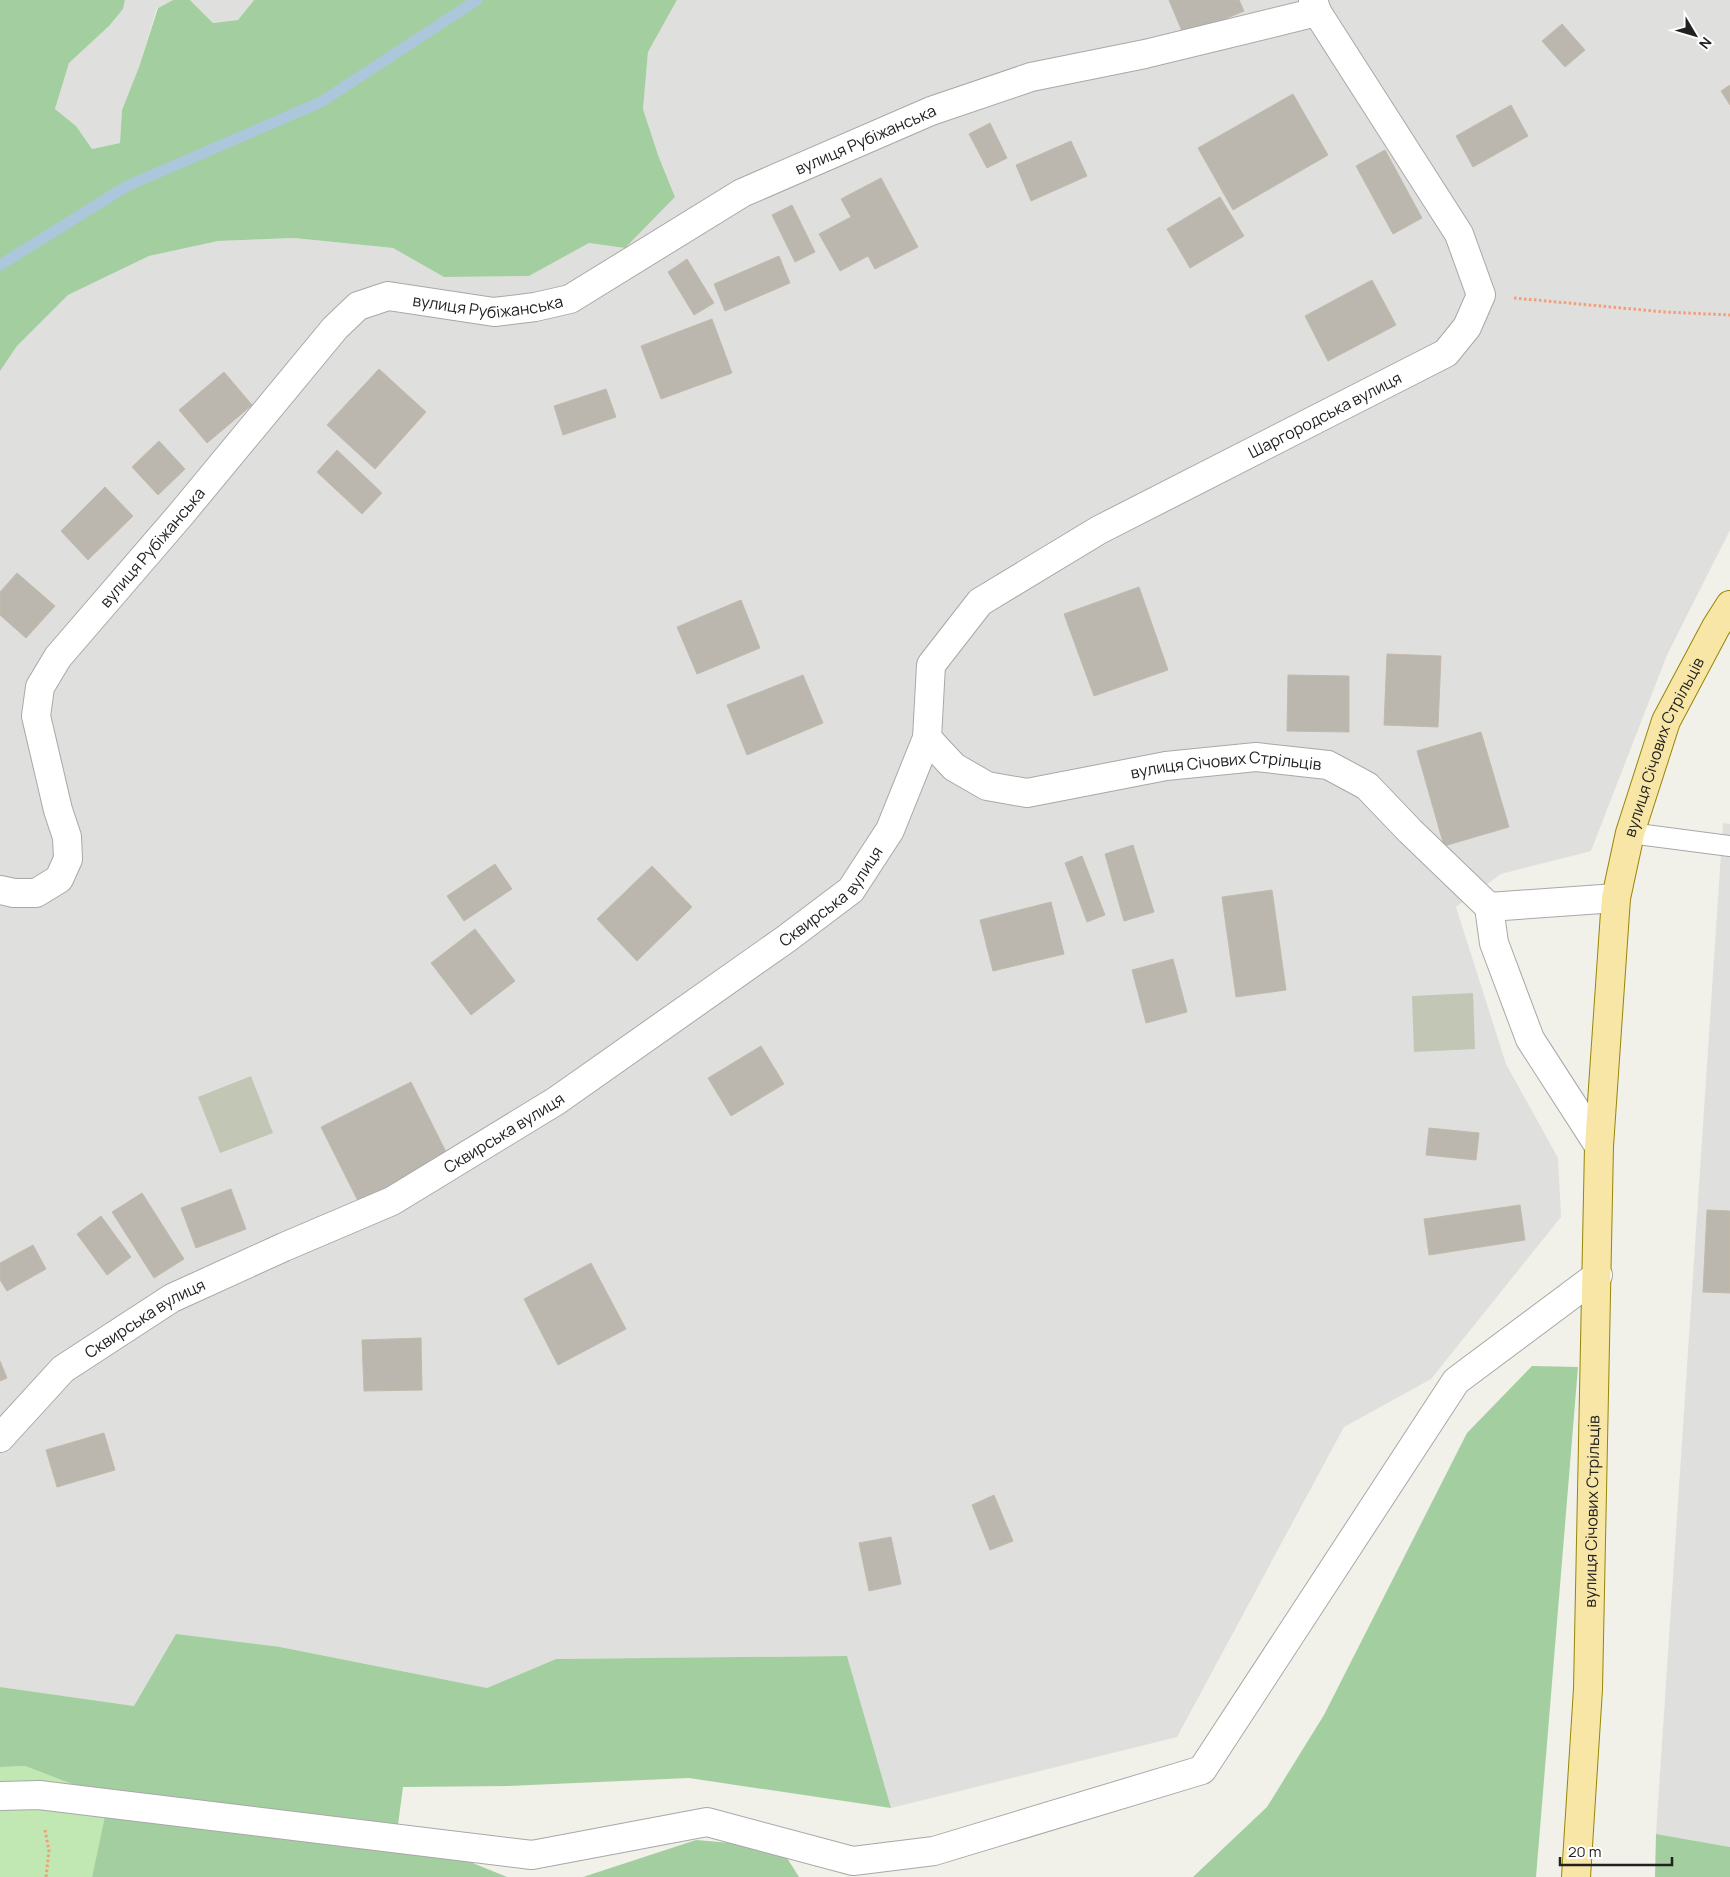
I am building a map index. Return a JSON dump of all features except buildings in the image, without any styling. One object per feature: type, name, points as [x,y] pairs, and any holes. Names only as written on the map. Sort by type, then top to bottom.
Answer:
[{"type":"main road","name":"вулиця Січових Стрільців","points":[[1576,1877],[1588,1689],[1598,1275],[1599,1146],[1616,898],[1630,833],[1666,721],[1716,627],[1730,605]]},
{"type":"street","points":[[1315,6],[1459,234],[1481,295]]},
{"type":"street","name":"вулиця Рубіжанська","points":[[0,890],[14,893],[36,892],[59,879],[68,859],[67,837],[58,810],[36,716],[40,687],[58,657],[182,513],[335,328],[358,306],[388,296],[494,312],[535,308],[570,299],[742,193],[931,111],[1031,77],[1145,54],[1315,6]]},
{"type":"street","name":"Шаргородська вулиця","points":[[927,738],[931,665],[980,602],[1099,530],[1446,354],[1467,327],[1481,295]]},
{"type":"street","name":"вулиця Січових Стрільців","points":[[927,738],[954,767],[987,786],[1027,793],[1166,766],[1256,757],[1328,765],[1367,786],[1410,831],[1490,907]]},
{"type":"street","name":"Сквирська вулиця","points":[[0,1438],[63,1369],[172,1298],[392,1201],[556,1101],[786,939],[851,890],[890,830],[927,738]]},
{"type":"street","points":[[1599,1146],[1530,1040],[1494,943],[1490,907],[1616,898]]},
{"type":"street","points":[[0,1796],[39,1795],[532,1855],[707,1822],[853,1862],[934,1851],[1202,1770],[1456,1380],[1598,1275]]},
{"type":"lane","points":[[1630,833],[1730,846]]},
{"type":"path","points":[[1481,295],[1665,312],[1730,315]]},
{"type":"path","points":[[39,1795],[49,1850],[46,1877]]},
{"type":"shaded area","points":[[125,0],[173,0],[157,8],[139,67],[122,110],[120,143],[92,149],[76,126],[55,109],[69,63],[109,26],[123,9]]},
{"type":"shaded area","points":[[190,0],[254,0],[238,20],[213,23]]},
{"type":"shaded area","points":[[677,0],[1730,0],[1730,530],[1667,655],[1591,851],[1501,874],[1456,907],[1506,1064],[1558,1158],[1561,1217],[1431,1379],[1344,1427],[1177,1737],[891,1808],[847,1656],[556,1659],[487,1688],[280,1647],[134,1706],[0,1687],[0,371],[17,346],[68,295],[149,256],[218,241],[294,238],[393,248],[444,277],[529,276],[589,243],[625,248],[675,197],[658,155],[643,109],[648,52]]},
{"type":"shaded area","points":[[1723,823],[1730,824],[1730,1847],[1656,1834]]},
{"type":"shaded area","points":[[1473,993],[1475,1049],[1414,1052],[1412,996]]},
{"type":"shaded area","points":[[251,1076],[273,1133],[220,1153],[198,1097]]},
{"type":"green space","points":[[0,0],[125,0],[123,9],[109,26],[69,63],[55,109],[76,126],[92,149],[120,143],[122,110],[139,67],[158,8],[173,0],[190,0],[213,23],[238,20],[254,0],[677,0],[648,52],[643,109],[658,155],[675,197],[625,248],[589,243],[529,276],[444,277],[393,248],[294,238],[218,241],[149,256],[68,295],[17,346],[0,371]]},
{"type":"green space","points":[[1532,1366],[1578,1367],[1536,1877],[1193,1877],[1267,1807],[1324,1715],[1467,1433]]},
{"type":"green space","points":[[176,1634],[280,1647],[487,1688],[556,1659],[847,1656],[891,1808],[689,1778],[508,1786],[403,1787],[397,1832],[507,1877],[92,1877],[109,1798],[25,1766],[0,1767],[0,1687],[134,1706]]},
{"type":"green space","points":[[25,1766],[110,1798],[92,1877],[0,1877],[0,1767]]},
{"type":"green space","points":[[1656,1834],[1730,1847],[1730,1877],[1655,1877]]},
{"type":"green space","points":[[696,1840],[780,1847],[799,1877],[583,1877]]},
{"type":"waterway","points":[[0,265],[127,186],[321,102],[477,0]]}]
